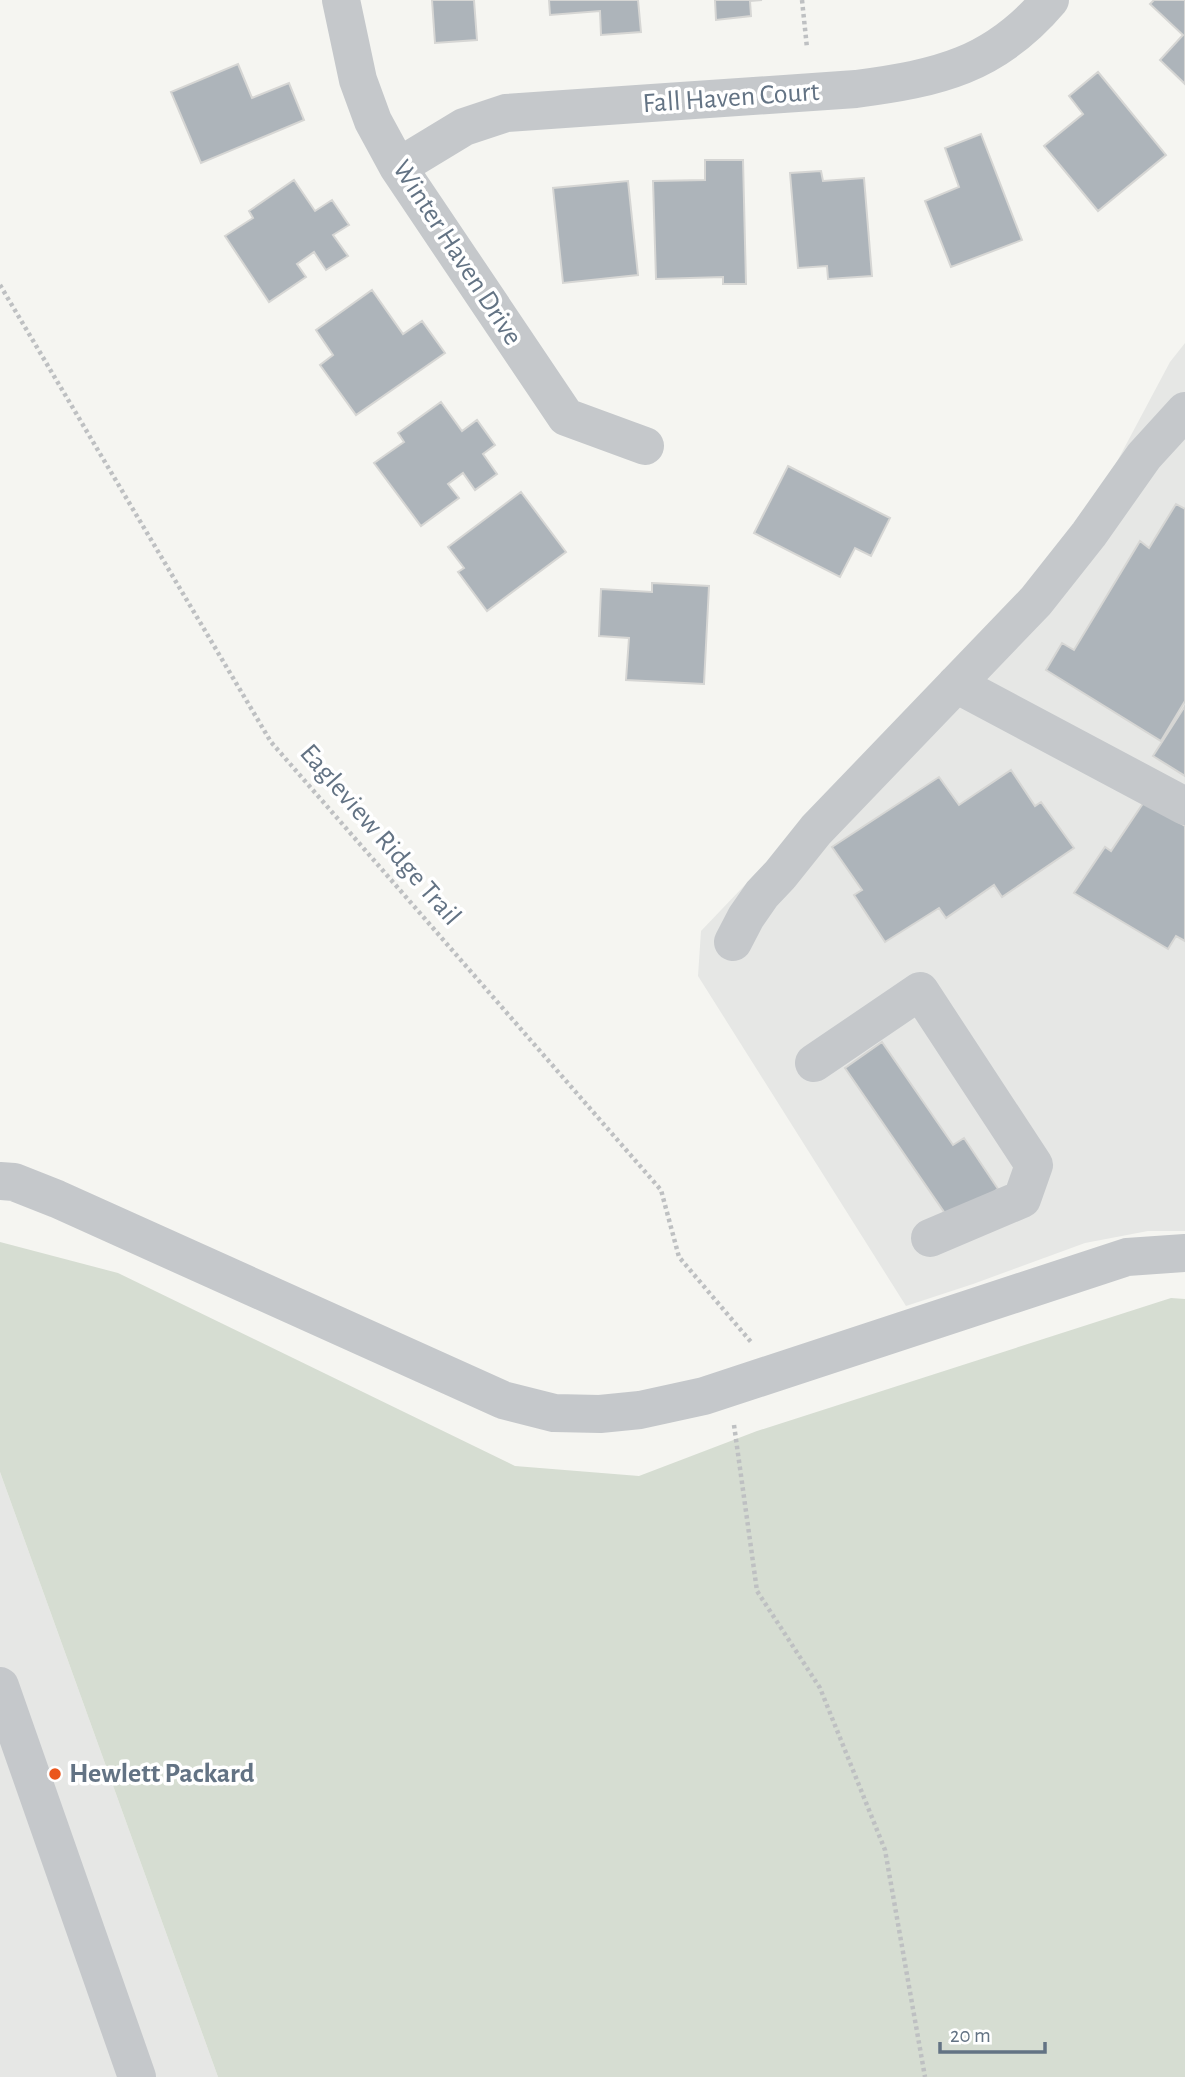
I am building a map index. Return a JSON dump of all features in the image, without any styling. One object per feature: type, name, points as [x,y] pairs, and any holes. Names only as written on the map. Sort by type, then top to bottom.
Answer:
[{"type":"street","name":"Winter Haven Drive","points":[[341,0],[358,80],[373,121],[398,167],[566,418],[645,446]]},
{"type":"street","name":"Fall Haven Court","points":[[398,167],[464,127],[506,113],[856,89],[914,81],[961,67],[998,47],[1033,20],[1050,0]]},
{"type":"street","points":[[733,942],[762,894],[816,830],[1036,601],[1061,571],[1144,456],[1185,411]]},
{"type":"street","points":[[956,684],[1185,806]]},
{"type":"street","points":[[814,1063],[920,991],[1034,1165],[1022,1199],[930,1238]]},
{"type":"street","points":[[0,1181],[14,1182],[57,1199],[503,1400],[554,1413],[600,1414],[640,1410],[704,1396],[1127,1257],[1185,1253]]},
{"type":"street","points":[[0,1686],[137,2077]]},
{"type":"path","points":[[802,0],[807,48]]},
{"type":"path","name":"Eagleview Ridge Trail","points":[[0,285],[271,742],[661,1190],[679,1257],[776,1372]]},
{"type":"path","points":[[729,1388],[757,1591],[820,1688],[885,1850],[925,2077]]},
{"type":"shaded area","points":[[1185,343],[1185,1231],[1148,1231],[1085,1243],[906,1306],[698,976],[701,931],[1032,584],[1096,501],[1170,362]]},
{"type":"shaded area","points":[[0,1242],[118,1273],[515,1466],[639,1476],[757,1431],[1171,1298],[1185,1299],[1185,2077],[218,2077],[0,1472]]},
{"type":"shaded area","name":"Hewlett Packard","points":[[0,1472],[218,2077],[0,2077]]},
{"type":"building","points":[[432,0],[474,0],[477,40],[435,43]]},
{"type":"building","points":[[549,0],[638,0],[641,32],[601,35],[600,11],[550,15]]},
{"type":"building","points":[[715,0],[762,0],[750,1],[751,16],[716,20]]},
{"type":"building","points":[[1154,0],[1185,0],[1185,84],[1160,60],[1183,35],[1150,4]]},
{"type":"building","points":[[238,64],[252,98],[289,83],[304,120],[201,163],[171,92]]},
{"type":"building","points":[[1098,72],[1166,155],[1098,211],[1044,146],[1083,114],[1069,96]]},
{"type":"building","points":[[981,134],[1022,240],[951,267],[925,201],[959,187],[945,148]]},
{"type":"building","points":[[705,160],[743,160],[746,284],[723,284],[723,277],[656,279],[653,181],[705,180]]},
{"type":"building","points":[[821,171],[823,181],[864,178],[872,276],[828,279],[827,266],[798,268],[790,173]]},
{"type":"building","points":[[294,180],[315,211],[332,200],[349,225],[333,235],[348,256],[326,270],[314,252],[297,264],[306,277],[269,302],[225,236],[253,218],[249,211]]},
{"type":"building","points":[[628,181],[638,275],[563,283],[553,188]]},
{"type":"building","points":[[372,290],[403,334],[422,321],[445,353],[356,415],[320,365],[333,355],[316,330]]},
{"type":"building","points":[[441,402],[462,431],[477,420],[495,445],[483,454],[497,474],[475,490],[463,473],[448,484],[459,498],[421,526],[374,463],[404,442],[398,433]]},
{"type":"building","points":[[788,466],[890,518],[871,556],[855,548],[840,577],[754,533]]},
{"type":"building","points":[[521,492],[566,552],[487,611],[458,572],[464,568],[448,547]]},
{"type":"building","points":[[1176,504],[1185,509],[1185,701],[1161,741],[1046,670],[1062,643],[1074,650],[1140,541],[1149,548]]},
{"type":"building","points":[[652,583],[709,586],[704,684],[626,680],[629,638],[599,636],[601,589],[652,592]]},
{"type":"building","points":[[1185,706],[1185,776],[1153,756]]},
{"type":"building","points":[[1011,770],[1035,806],[1041,802],[1074,848],[1002,897],[994,885],[946,918],[939,908],[885,942],[854,895],[862,890],[832,847],[939,777],[959,805]]},
{"type":"building","points":[[1144,802],[1185,826],[1185,941],[1176,936],[1168,949],[1074,893],[1105,847],[1111,851]]},
{"type":"building","points":[[882,1042],[953,1145],[964,1138],[998,1189],[951,1222],[845,1068]]},
{"type":"place","name":"Hewlett Packard","points":[[55,1774]]}]
